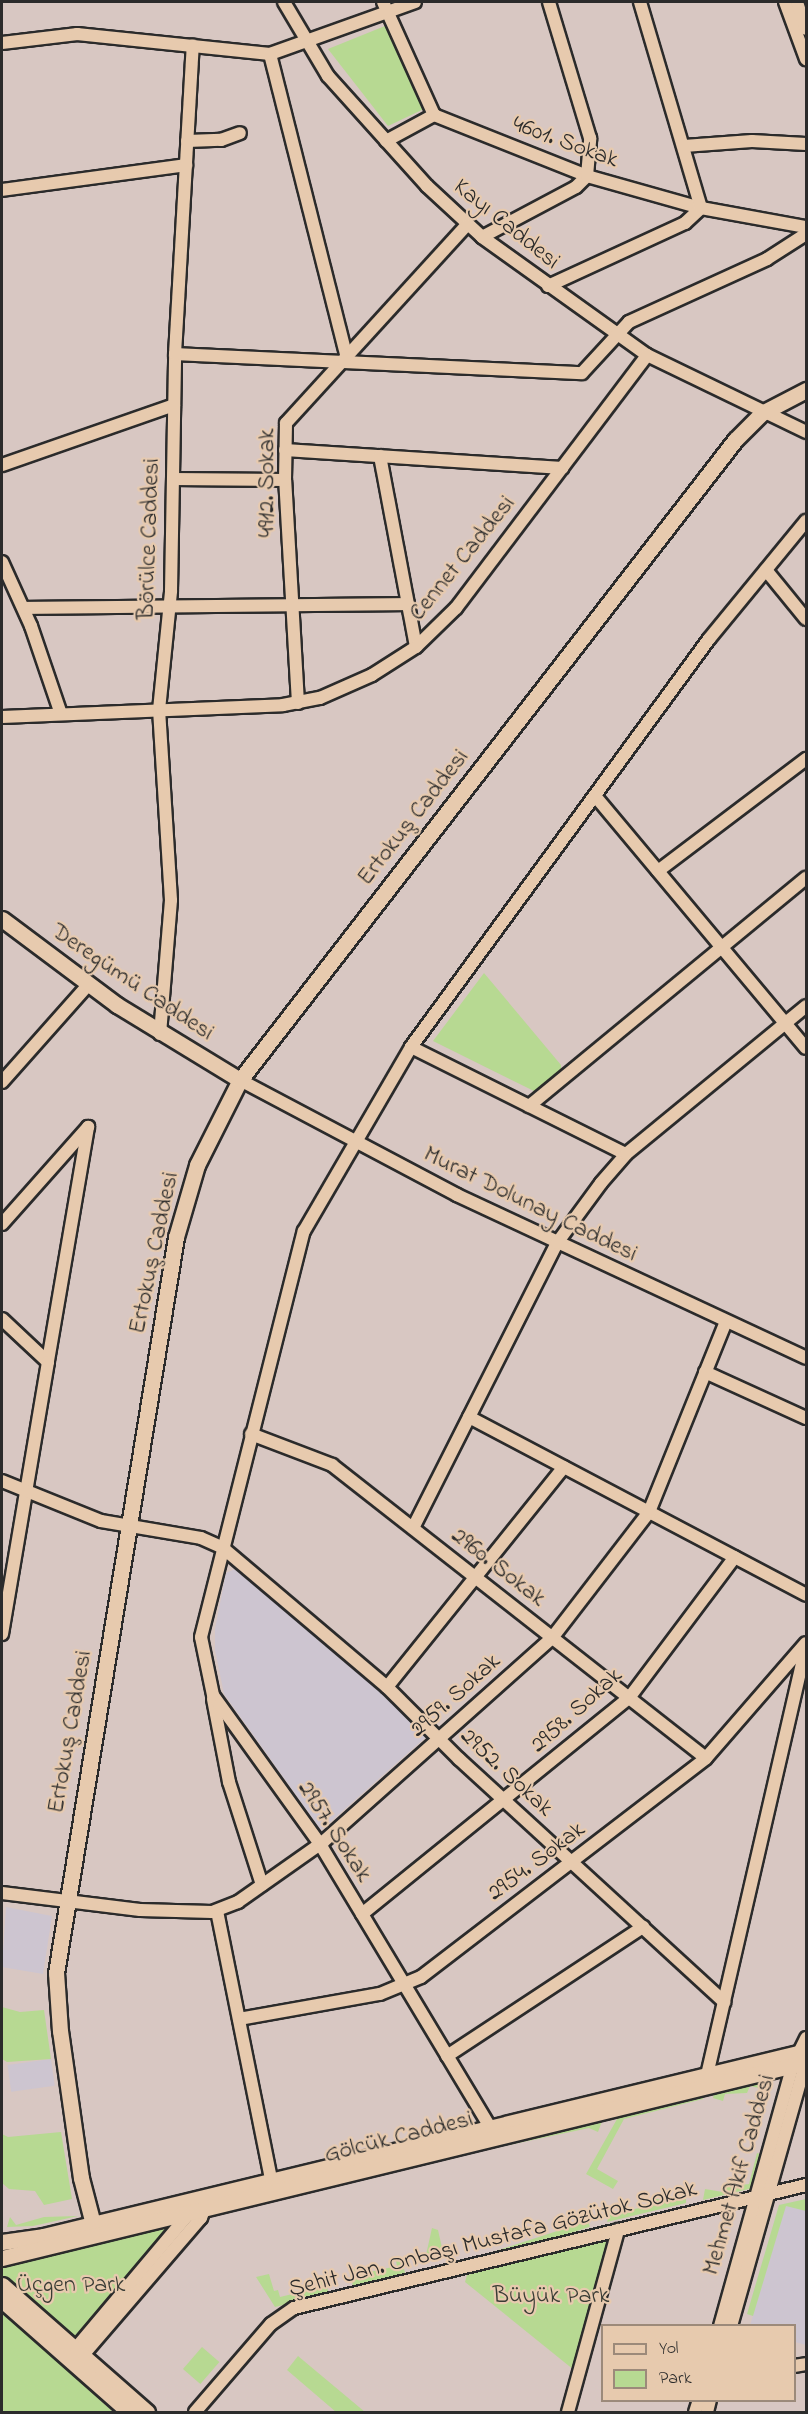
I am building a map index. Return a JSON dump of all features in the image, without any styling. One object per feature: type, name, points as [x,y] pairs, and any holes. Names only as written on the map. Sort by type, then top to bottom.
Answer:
[{"type":"main road","name":"Ertokuş Caddesi","points":[[93,2224],[79,2162],[56,2004],[66,1903],[127,1527],[182,1212],[204,1147],[240,1080],[735,440],[762,413],[807,390]]},
{"type":"main road","name":"Deregümü Caddesi","points":[[2,919],[88,985],[160,1034],[240,1080]]},
{"type":"main road","name":"Gölcük Caddesi","points":[[2,2242],[198,2204],[271,2180],[490,2127],[707,2075],[803,2059]]},
{"type":"main road","name":"Gölcük Caddesi","points":[[2,2258],[198,2204],[803,2059]]},
{"type":"main road","points":[[2,2285],[129,2412]]},
{"type":"main road","points":[[2,2300],[147,2412]]},
{"type":"street","name":"Kayı Caddesi","points":[[284,2],[328,76],[386,141],[467,225],[647,355],[762,413],[807,432]]},
{"type":"street","points":[[2,43],[77,34],[270,54],[306,42],[384,7],[415,2]]},
{"type":"street","points":[[482,237],[576,187],[587,176],[590,138],[549,2]]},
{"type":"street","points":[[548,285],[685,223],[702,208],[640,2]]},
{"type":"street","points":[[785,2],[804,34]]},
{"type":"street","points":[[797,2],[807,59]]},
{"type":"street","points":[[384,7],[434,115],[386,141]]},
{"type":"street","name":"Börülce Caddesi","points":[[160,1034],[171,900],[159,710],[170,605],[175,354],[193,46]]},
{"type":"street","points":[[270,54],[342,358]]},
{"type":"street","name":"4601. Sokak","points":[[434,115],[587,176],[702,208],[807,227]]},
{"type":"street","points":[[187,141],[221,140],[240,133]]},
{"type":"street","points":[[684,146],[752,141],[807,144]]},
{"type":"street","points":[[2,190],[186,165]]},
{"type":"street","name":"4912. Sokak","points":[[298,703],[285,480],[285,450],[290,415],[467,225]]},
{"type":"street","points":[[175,354],[342,358],[582,373],[615,334],[639,317],[766,259],[807,234]]},
{"type":"street","name":"Cennet Caddesi","points":[[2,717],[298,703],[343,689],[416,647],[456,608],[647,355]]},
{"type":"street","points":[[2,465],[174,405]]},
{"type":"street","points":[[285,450],[562,468]]},
{"type":"street","points":[[380,456],[416,647]]},
{"type":"street","points":[[173,479],[285,480]]},
{"type":"street","name":"2957. Sokak","points":[[490,2127],[320,1844],[213,1695],[201,1637],[297,1248],[354,1140],[411,1047],[596,797],[709,639],[807,521]]},
{"type":"street","points":[[2,562],[24,608],[61,714]]},
{"type":"street","points":[[766,570],[807,619]]},
{"type":"street","points":[[24,608],[408,604]]},
{"type":"street","points":[[658,872],[807,759]]},
{"type":"street","points":[[596,797],[807,1048]]},
{"type":"street","points":[[529,1106],[721,946],[807,878]]},
{"type":"street","points":[[2,1082],[88,985]]},
{"type":"street","points":[[413,1528],[557,1243],[626,1154],[807,1006]]},
{"type":"street","points":[[411,1047],[626,1154]]},
{"type":"street","name":"Murat Dolunay Caddesi","points":[[240,1080],[557,1243],[807,1358]]},
{"type":"street","points":[[2,1224],[88,1127],[2,1634]]},
{"type":"street","points":[[2,1319],[48,1362]]},
{"type":"street","name":"2959. Sokak","points":[[2,1893],[66,1903],[140,1910],[217,1911],[238,1902],[320,1844],[552,1638],[649,1512],[726,1321]]},
{"type":"street","points":[[705,1372],[807,1418]]},
{"type":"street","points":[[470,1417],[807,1595]]},
{"type":"street","name":"2960. Sokak","points":[[251,1434],[332,1466],[706,1758]]},
{"type":"street","points":[[387,1687],[564,1467]]},
{"type":"street","name":"2952. Sokak","points":[[2,1482],[86,1516],[127,1527],[201,1538],[223,1548],[387,1687],[506,1802],[724,2002]]},
{"type":"street","name":"2958. Sokak","points":[[362,1914],[506,1802],[629,1698],[735,1557]]},
{"type":"street","points":[[707,2075],[807,1644]]},
{"type":"street","name":"2954. Sokak","points":[[238,2019],[405,1986],[572,1862],[706,1758],[807,1644]]},
{"type":"street","points":[[213,1695],[229,1782],[262,1885]]},
{"type":"street","points":[[217,1911],[271,2180]]},
{"type":"street","points":[[447,2056],[643,1927]]},
{"type":"street","name":"Mehmet Akif Caddesi","points":[[731,2324],[769,2194],[807,2038]]},
{"type":"street","name":"Mehmet Akif Caddesi","points":[[720,2324],[756,2197],[803,2059]]},
{"type":"street","name":"Şehit Jan. Onbaşı Mustafa Gözütok Sokak","points":[[195,2412],[269,2326],[288,2311],[807,2185]]},
{"type":"street","points":[[74,2357],[198,2204]]},
{"type":"street","points":[[568,2412],[618,2230]]},
{"type":"shaded area","points":[[235,1569],[369,1681],[426,1737],[321,1830],[224,1694],[215,1650],[215,1629],[226,1573]]},
{"type":"shaded area","points":[[6,1907],[52,1916],[43,1974],[2,1967]]},
{"type":"shaded area","points":[[51,2059],[55,2086],[11,2092],[7,2065]]},
{"type":"shaded area","points":[[806,2199],[806,2345],[796,2342],[796,2324],[750,2324],[753,2316],[747,2314],[779,2205]]},
{"type":"green space","points":[[385,26],[426,108],[388,126],[328,49]]},
{"type":"green space","points":[[484,973],[561,1065],[561,1073],[538,1093],[433,1041]]},
{"type":"green space","points":[[2,2007],[20,2012],[44,2010],[51,2059],[7,2062],[2,2059]]},
{"type":"green space","points":[[764,2077],[763,2089],[750,2086],[747,2093],[725,2094],[723,2101],[713,2098],[715,2089]]},
{"type":"green space","points":[[705,2090],[703,2099],[624,2119],[597,2169],[618,2181],[613,2189],[586,2174],[621,2112]]},
{"type":"green space","points":[[604,2116],[598,2132],[589,2128],[453,2157],[451,2151]]},
{"type":"green space","points":[[61,2132],[72,2199],[44,2205],[35,2191],[9,2189],[2,2183],[2,2134],[8,2137]]},
{"type":"green space","points":[[757,2153],[763,2155],[753,2188],[703,2200],[705,2189],[723,2192],[725,2187],[749,2184]]},
{"type":"green space","points":[[678,2197],[686,2198],[686,2203],[607,2222],[610,2213],[646,2207],[652,2198],[674,2202]]},
{"type":"green space","points":[[806,2199],[806,2211],[786,2206],[753,2316],[747,2314],[779,2205]]},
{"type":"green space","points":[[78,2216],[33,2226],[7,2227],[10,2217],[16,2225],[44,2217]]},
{"type":"green space","name":"Üçgen Park","points":[[177,2220],[74,2342],[2,2276],[2,2263]]},
{"type":"green space","points":[[588,2221],[590,2227],[432,2278],[430,2272]]},
{"type":"green space","points":[[432,2228],[438,2230],[443,2252],[426,2255]]},
{"type":"green space","name":"Büyük Park","points":[[599,2240],[606,2241],[610,2247],[574,2370],[465,2282],[467,2275]]},
{"type":"green space","points":[[402,2259],[405,2273],[353,2286],[349,2271],[355,2269],[356,2275],[397,2266],[396,2261]]},
{"type":"green space","points":[[269,2274],[274,2291],[278,2290],[280,2297],[321,2287],[320,2281],[325,2280],[329,2294],[275,2307],[256,2277]]},
{"type":"green space","points":[[2,2309],[113,2412],[2,2412]]},
{"type":"green space","points":[[202,2347],[219,2362],[200,2384],[183,2369]]},
{"type":"green space","points":[[298,2356],[365,2412],[336,2412],[287,2370]]}]
